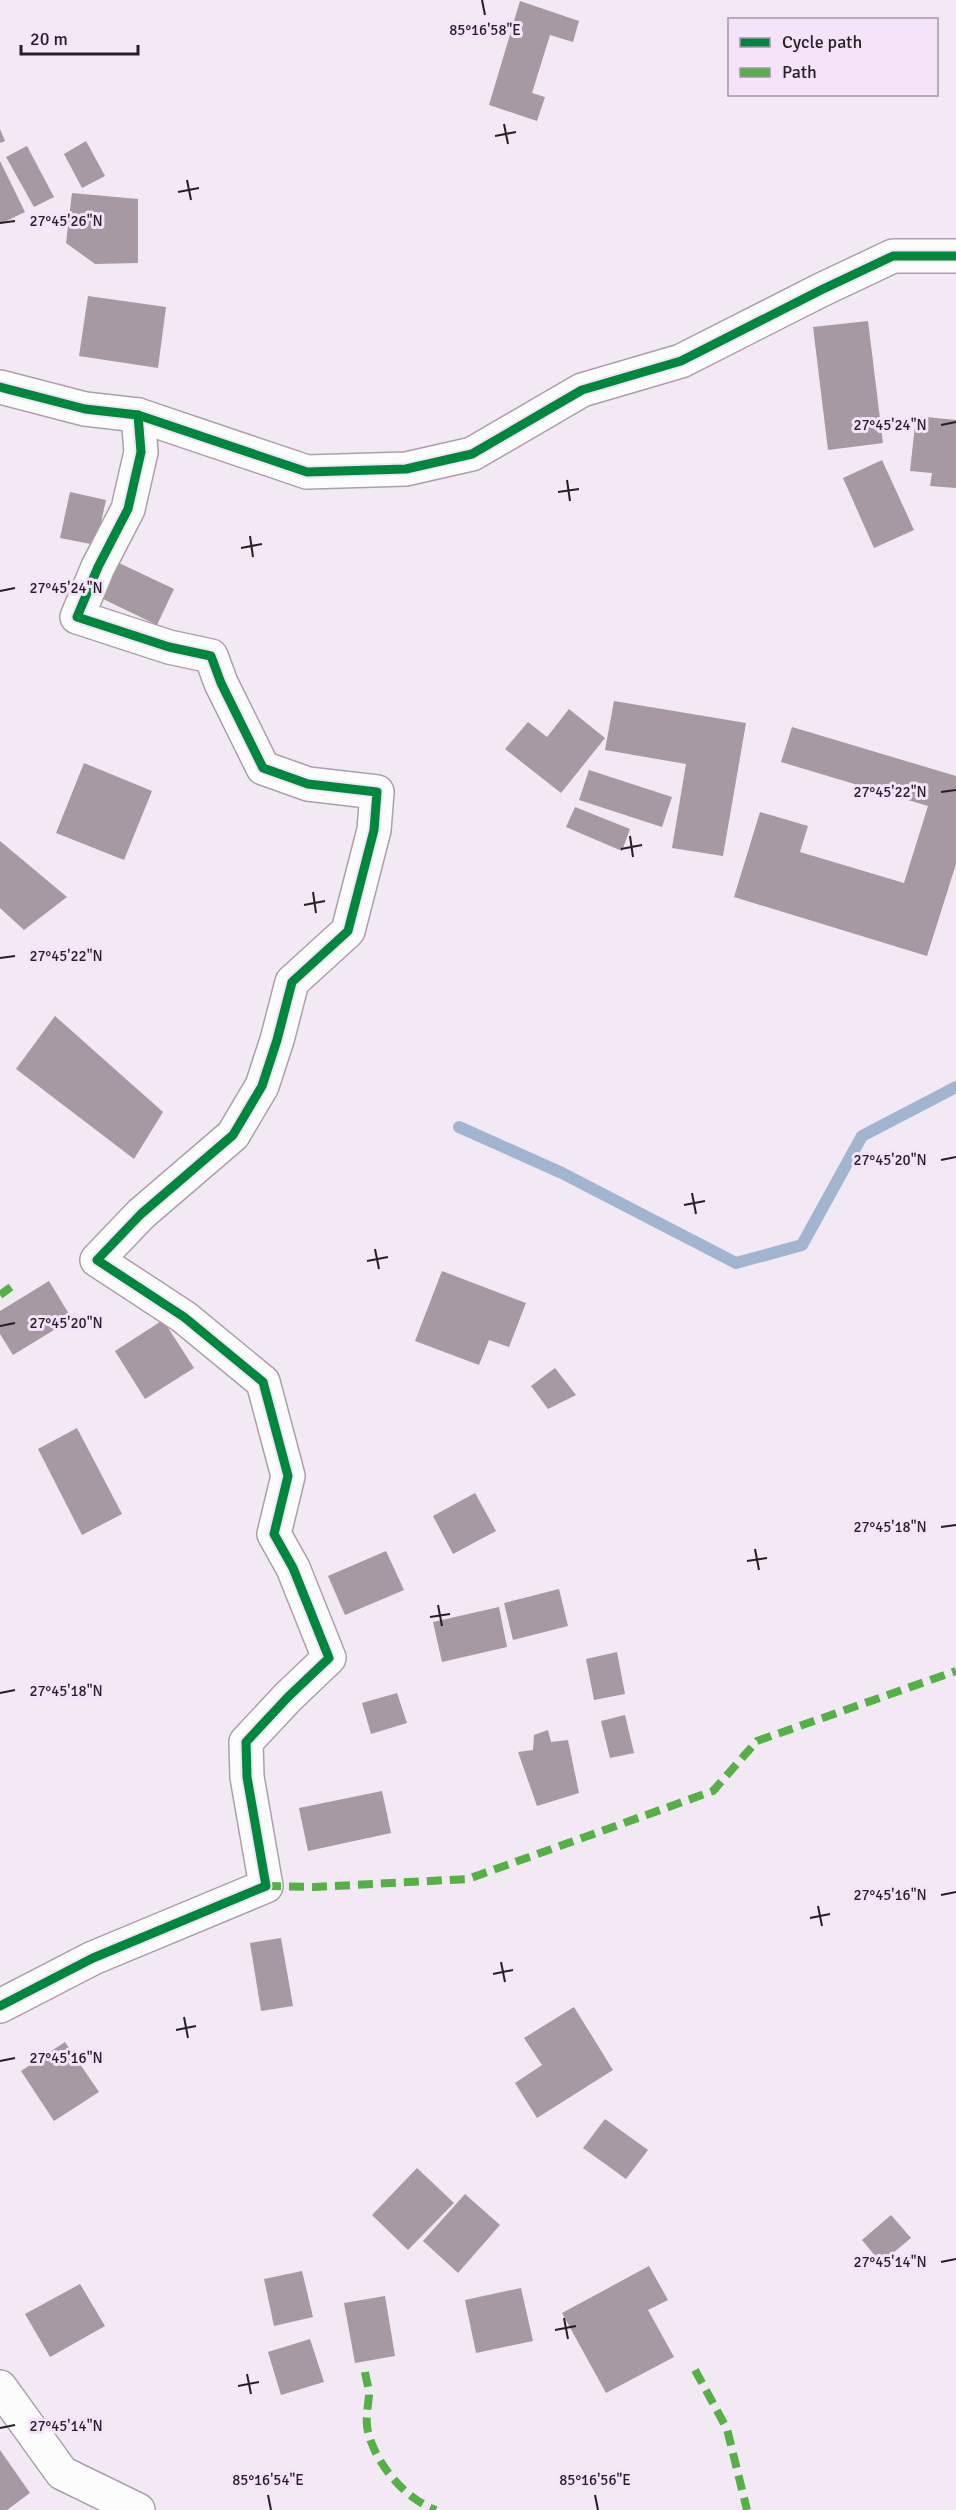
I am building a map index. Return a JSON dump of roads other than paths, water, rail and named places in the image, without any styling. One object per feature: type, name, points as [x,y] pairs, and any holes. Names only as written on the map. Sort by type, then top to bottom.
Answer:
[{"type":"street","points":[[0,387],[85,409],[138,415],[307,472],[406,469],[472,454],[582,390],[681,361],[893,256],[956,256]]},
{"type":"street","points":[[0,2006],[93,1959],[266,1886],[247,1777],[246,1742],[288,1696],[329,1658],[293,1568],[274,1534],[288,1476],[264,1382],[184,1317],[97,1260],[141,1214],[233,1135],[262,1086],[292,982],[348,931],[374,830],[377,792],[308,783],[263,768],[221,683],[212,656],[169,647],[77,617],[98,567],[128,509],[141,452],[138,415]]},
{"type":"street","points":[[0,2387],[62,2473],[138,2510]]},
{"type":"waterway","points":[[459,1127],[562,1173],[736,1263],[802,1245],[862,1136],[956,1087]]}]
